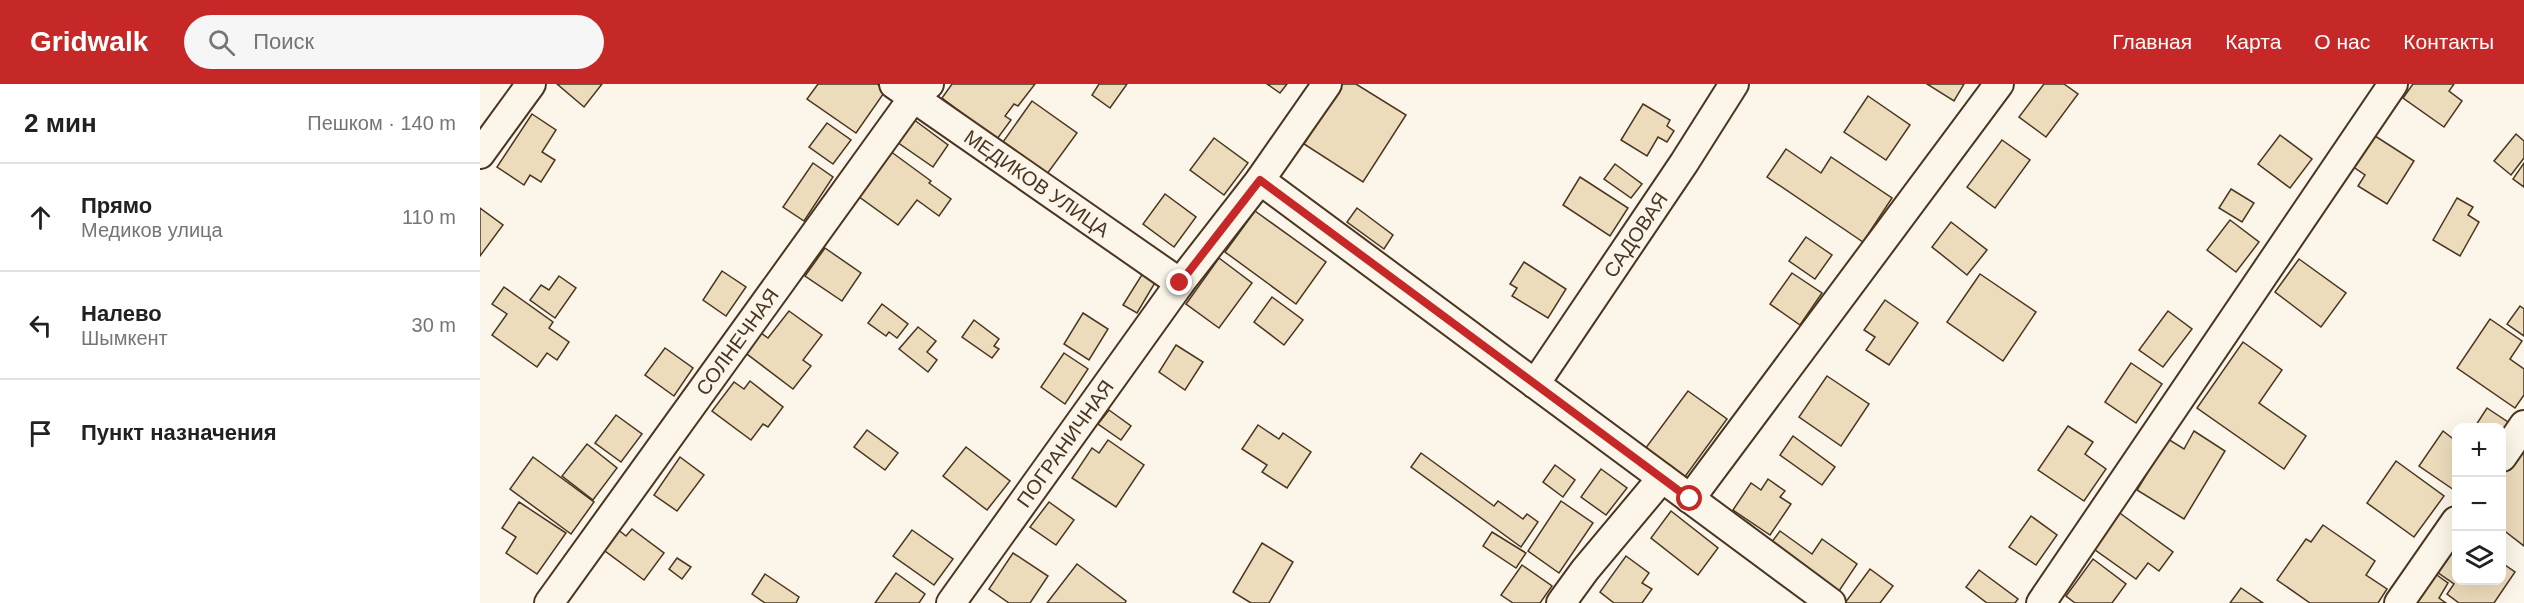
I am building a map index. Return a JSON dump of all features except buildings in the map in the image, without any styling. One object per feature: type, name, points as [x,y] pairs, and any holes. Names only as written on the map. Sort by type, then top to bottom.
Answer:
[{"type":"street","points":[[480,154],[531,84]]},
{"type":"street","name":"ПОГРАНИЧНАЯ","points":[[951,603],[1180,283],[1260,180],[1327,84]]},
{"type":"street","name":"САДОВАЯ","points":[[1535,384],[1684,163],[1734,84]]},
{"type":"street","points":[[1690,499],[1999,84]]},
{"type":"street","points":[[2041,603],[2393,84]]},
{"type":"street","name":"МЕДИКОВ УЛИЦА","points":[[912,89],[1180,283]]},
{"type":"street","name":"СОЛНЕЧНАЯ","points":[[549,603],[912,89]]},
{"type":"street","points":[[1260,180],[1831,603]]},
{"type":"street","points":[[2506,451],[2524,425]]},
{"type":"street","points":[[1561,603],[1585,570],[1662,478]]},
{"type":"street","points":[[2399,603],[2452,528]]},
{"type":"route","points":[[1180,283],[1260,180],[1690,499]]}]
